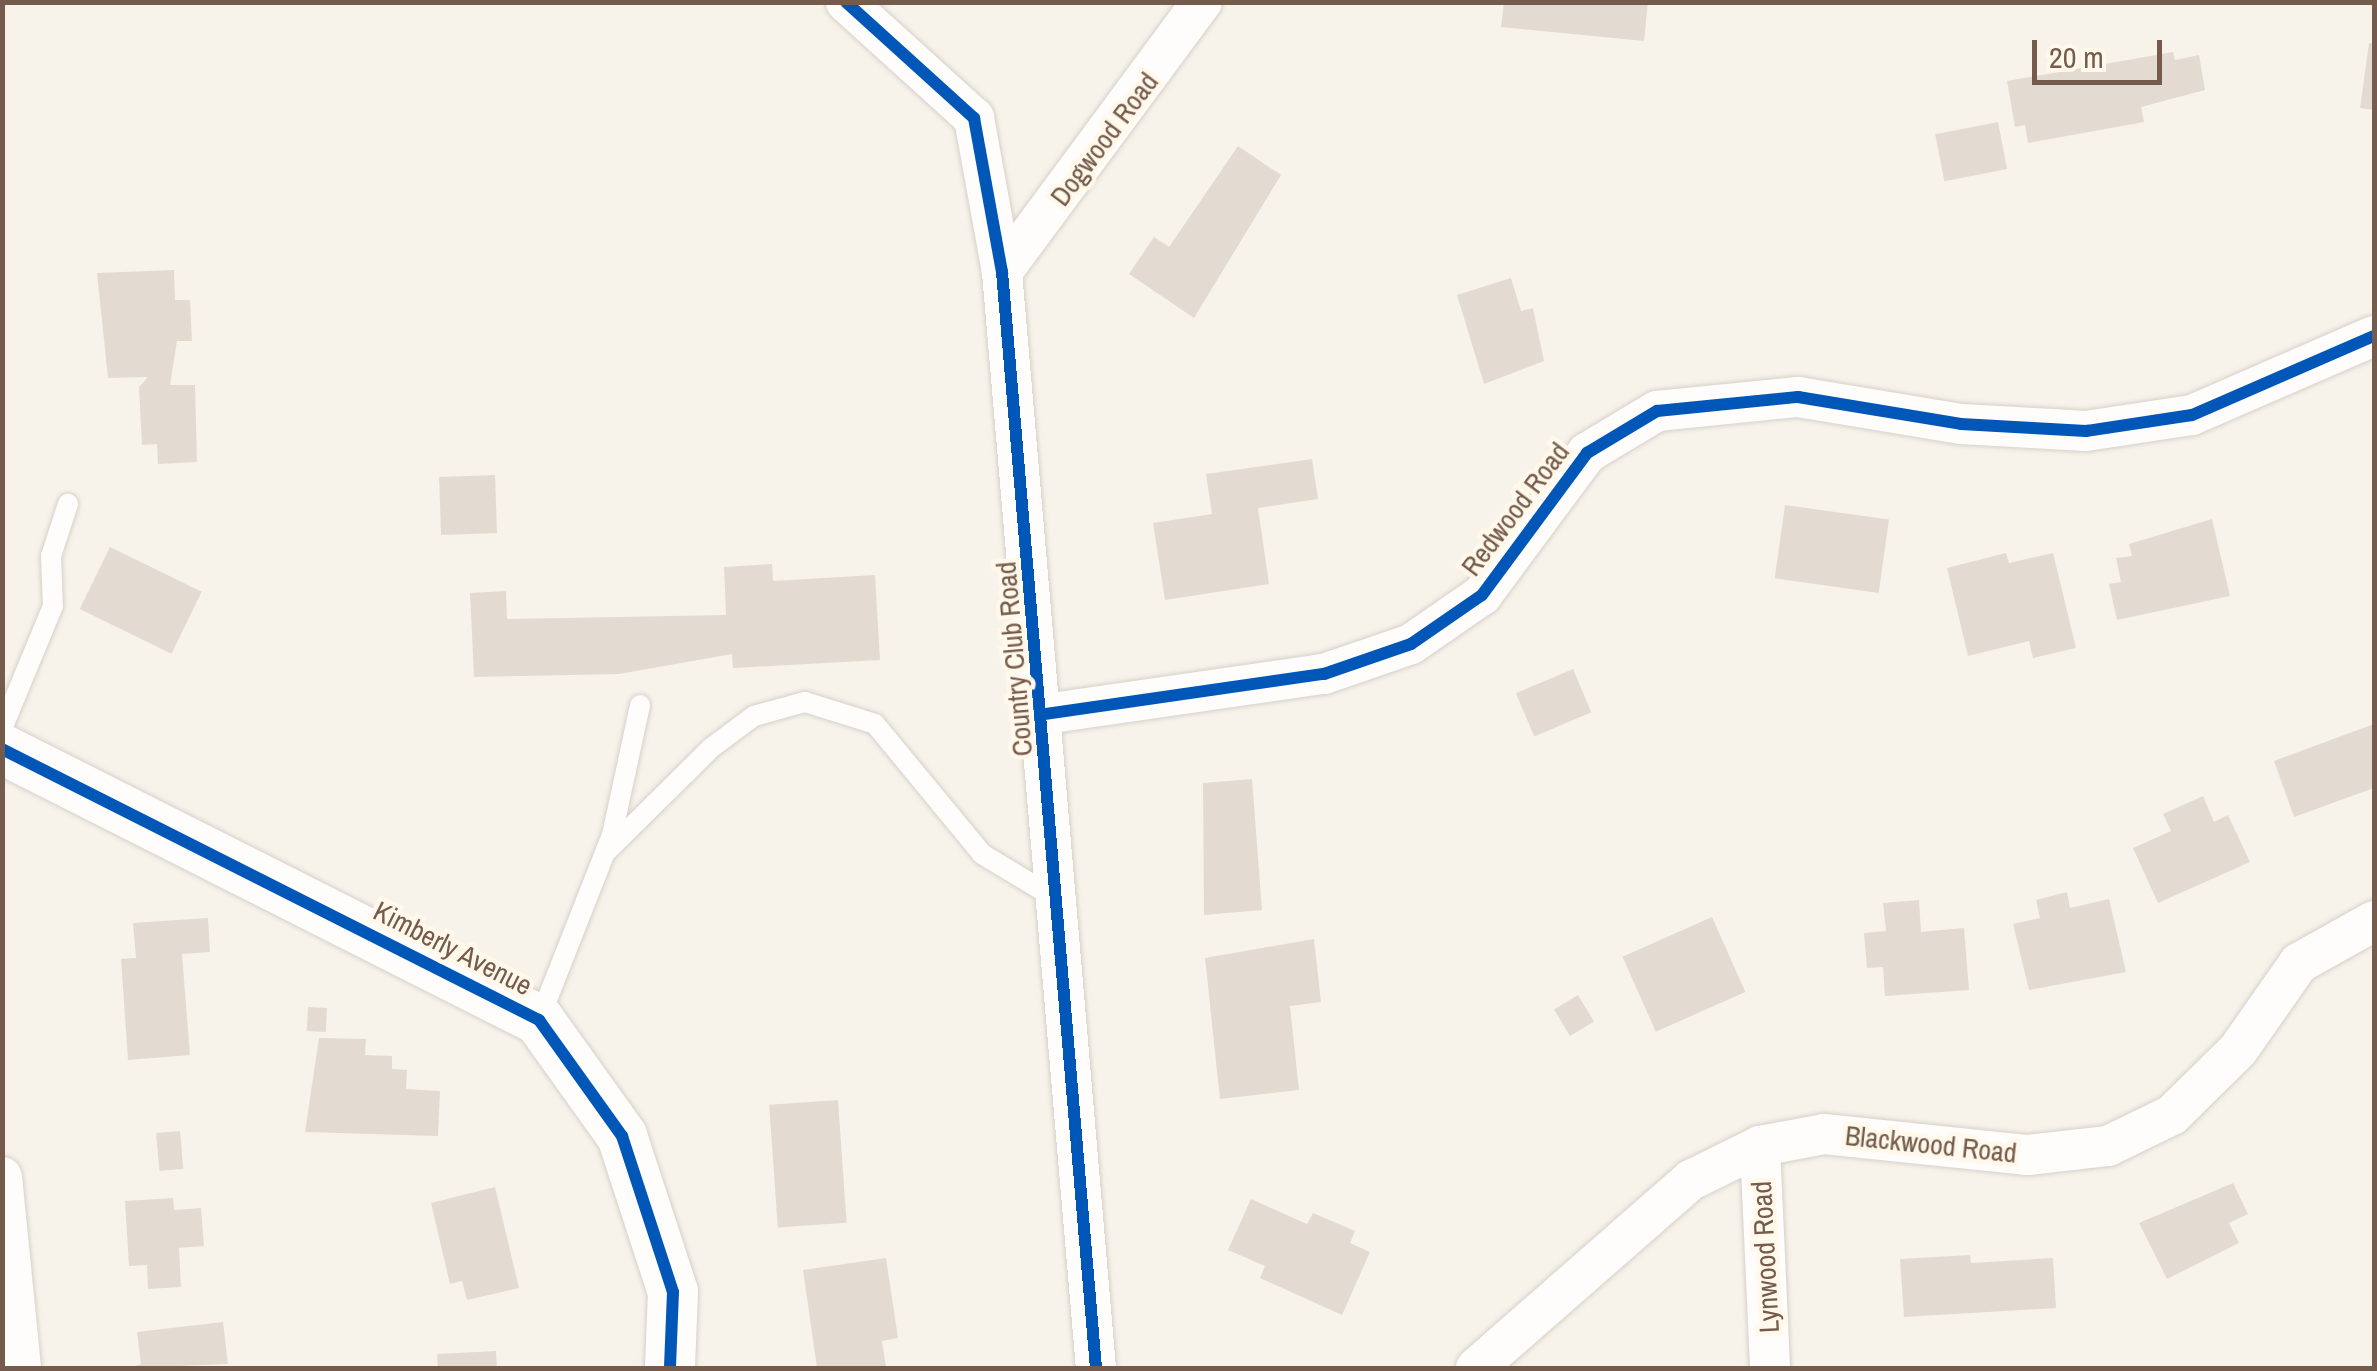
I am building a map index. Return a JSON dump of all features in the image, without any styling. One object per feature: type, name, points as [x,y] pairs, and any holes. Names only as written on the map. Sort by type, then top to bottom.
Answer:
[{"type":"street","name":"Country Club Road","points":[[846,2],[974,118],[1002,272],[1045,714],[1096,1368]]},
{"type":"street","name":"Dogwood Road","points":[[1002,272],[1202,2]]},
{"type":"street","name":"Redwood Road","points":[[1045,714],[1324,674],[1411,644],[1482,595],[1587,452],[1657,411],[1798,397],[1962,424],[2086,431],[2192,414],[2374,336]]},
{"type":"street","name":"Kimberly Avenue","points":[[2,749],[539,1020],[622,1136],[672,1292],[670,1368]]},
{"type":"street","name":"Blackwood Road","points":[[1476,1368],[1690,1180],[1760,1146],[1824,1134],[2028,1154],[2108,1146],[2172,1115],[2238,1050],[2299,962],[2374,921]]},
{"type":"street","name":"Lynwood Road","points":[[1760,1146],[1770,1368]]},
{"type":"street","points":[[2,1176],[20,1368]]},
{"type":"lane","points":[[2,729],[53,606],[52,556],[68,504]]},
{"type":"lane","points":[[607,851],[711,748],[754,716],[804,702],[875,724],[982,854],[1060,901]]},
{"type":"lane","points":[[539,1020],[607,851],[640,705]]},
{"type":"building","points":[[1504,2],[1648,2],[1644,41],[1501,27]]},
{"type":"building","points":[[2369,43],[2374,44],[2374,110],[2360,108]]},
{"type":"building","points":[[2173,52],[2175,60],[2199,55],[2205,90],[2141,107],[2144,122],[2028,143],[2025,125],[2015,127],[2007,81]]},
{"type":"building","points":[[1998,122],[2007,169],[1944,181],[1935,134]]},
{"type":"building","points":[[1238,146],[1281,175],[1194,318],[1129,274],[1154,237],[1169,247]]},
{"type":"building","points":[[174,270],[175,300],[190,300],[192,341],[177,341],[170,385],[195,385],[197,462],[158,464],[157,444],[142,445],[139,387],[148,377],[108,378],[97,273]]},
{"type":"building","points":[[1511,278],[1521,311],[1533,308],[1544,361],[1484,384],[1457,295]]},
{"type":"building","points":[[1312,459],[1318,499],[1258,508],[1269,584],[1165,600],[1153,523],[1212,514],[1206,474]]},
{"type":"building","points":[[495,475],[497,533],[441,535],[439,477]]},
{"type":"building","points":[[1785,505],[1889,520],[1879,593],[1775,578]]},
{"type":"building","points":[[2212,519],[2230,596],[2117,620],[2109,584],[2121,582],[2116,558],[2132,556],[2129,544]]},
{"type":"building","points":[[110,547],[202,592],[171,654],[80,609]]},
{"type":"building","points":[[2006,553],[2009,563],[2053,553],[2076,648],[2033,658],[2029,641],[1968,656],[1947,568]]},
{"type":"building","points":[[772,564],[773,581],[875,575],[880,660],[733,668],[732,654],[619,674],[474,677],[470,593],[506,591],[507,619],[726,615],[724,567]]},
{"type":"building","points":[[1573,669],[1591,712],[1534,736],[1516,693]]},
{"type":"building","points":[[2374,724],[2374,788],[2294,817],[2274,761]]},
{"type":"building","points":[[1252,779],[1262,910],[1204,915],[1203,783]]},
{"type":"building","points":[[2203,796],[2214,822],[2228,815],[2250,862],[2158,903],[2133,848],[2171,831],[2163,814]]},
{"type":"building","points":[[2067,892],[2070,908],[2109,899],[2126,972],[2029,990],[2013,924],[2040,918],[2036,900]]},
{"type":"building","points":[[1919,900],[1921,932],[1964,928],[1969,990],[1885,996],[1883,967],[1867,968],[1864,933],[1886,931],[1883,903]]},
{"type":"building","points":[[1712,917],[1745,992],[1656,1032],[1622,957]]},
{"type":"building","points":[[208,918],[210,952],[182,954],[190,1055],[128,1060],[121,959],[136,958],[133,923]]},
{"type":"building","points":[[1314,939],[1321,1002],[1290,1006],[1299,1090],[1220,1099],[1205,958]]},
{"type":"building","points":[[1578,995],[1594,1022],[1570,1036],[1554,1009]]},
{"type":"building","points":[[308,1007],[327,1008],[326,1032],[307,1031]]},
{"type":"building","points":[[319,1038],[366,1039],[365,1055],[392,1056],[392,1069],[407,1070],[406,1089],[440,1091],[438,1136],[305,1132]]},
{"type":"building","points":[[838,1100],[847,1223],[778,1228],[769,1105]]},
{"type":"building","points":[[180,1131],[183,1169],[159,1171],[156,1133]]},
{"type":"building","points":[[2233,1183],[2248,1214],[2229,1223],[2239,1243],[2167,1279],[2139,1223]]},
{"type":"building","points":[[495,1187],[519,1288],[467,1300],[462,1281],[450,1284],[431,1203]]},
{"type":"building","points":[[173,1198],[174,1210],[201,1208],[204,1246],[179,1248],[181,1287],[148,1289],[147,1265],[129,1266],[125,1201]]},
{"type":"building","points":[[1251,1199],[1307,1224],[1313,1213],[1355,1231],[1350,1243],[1370,1252],[1342,1315],[1260,1278],[1265,1266],[1228,1250]]},
{"type":"building","points":[[1970,1255],[1971,1263],[2053,1258],[2056,1308],[1904,1317],[1900,1259]]},
{"type":"building","points":[[886,1258],[898,1338],[882,1341],[886,1367],[817,1368],[803,1270]]},
{"type":"building","points":[[223,1322],[228,1364],[129,1368],[141,1364],[137,1332]]},
{"type":"building","points":[[496,1351],[497,1368],[438,1368],[437,1354]]},
{"type":"cycle path","points":[[846,2],[974,118],[1002,272],[1096,1368]]},
{"type":"cycle path","points":[[1045,714],[1324,674],[1411,644],[1482,595],[1587,453],[1657,411],[1798,397],[1961,424],[2086,431],[2192,415],[2374,336]]},
{"type":"cycle path","points":[[2,749],[539,1020],[622,1136],[673,1292],[670,1368]]}]
